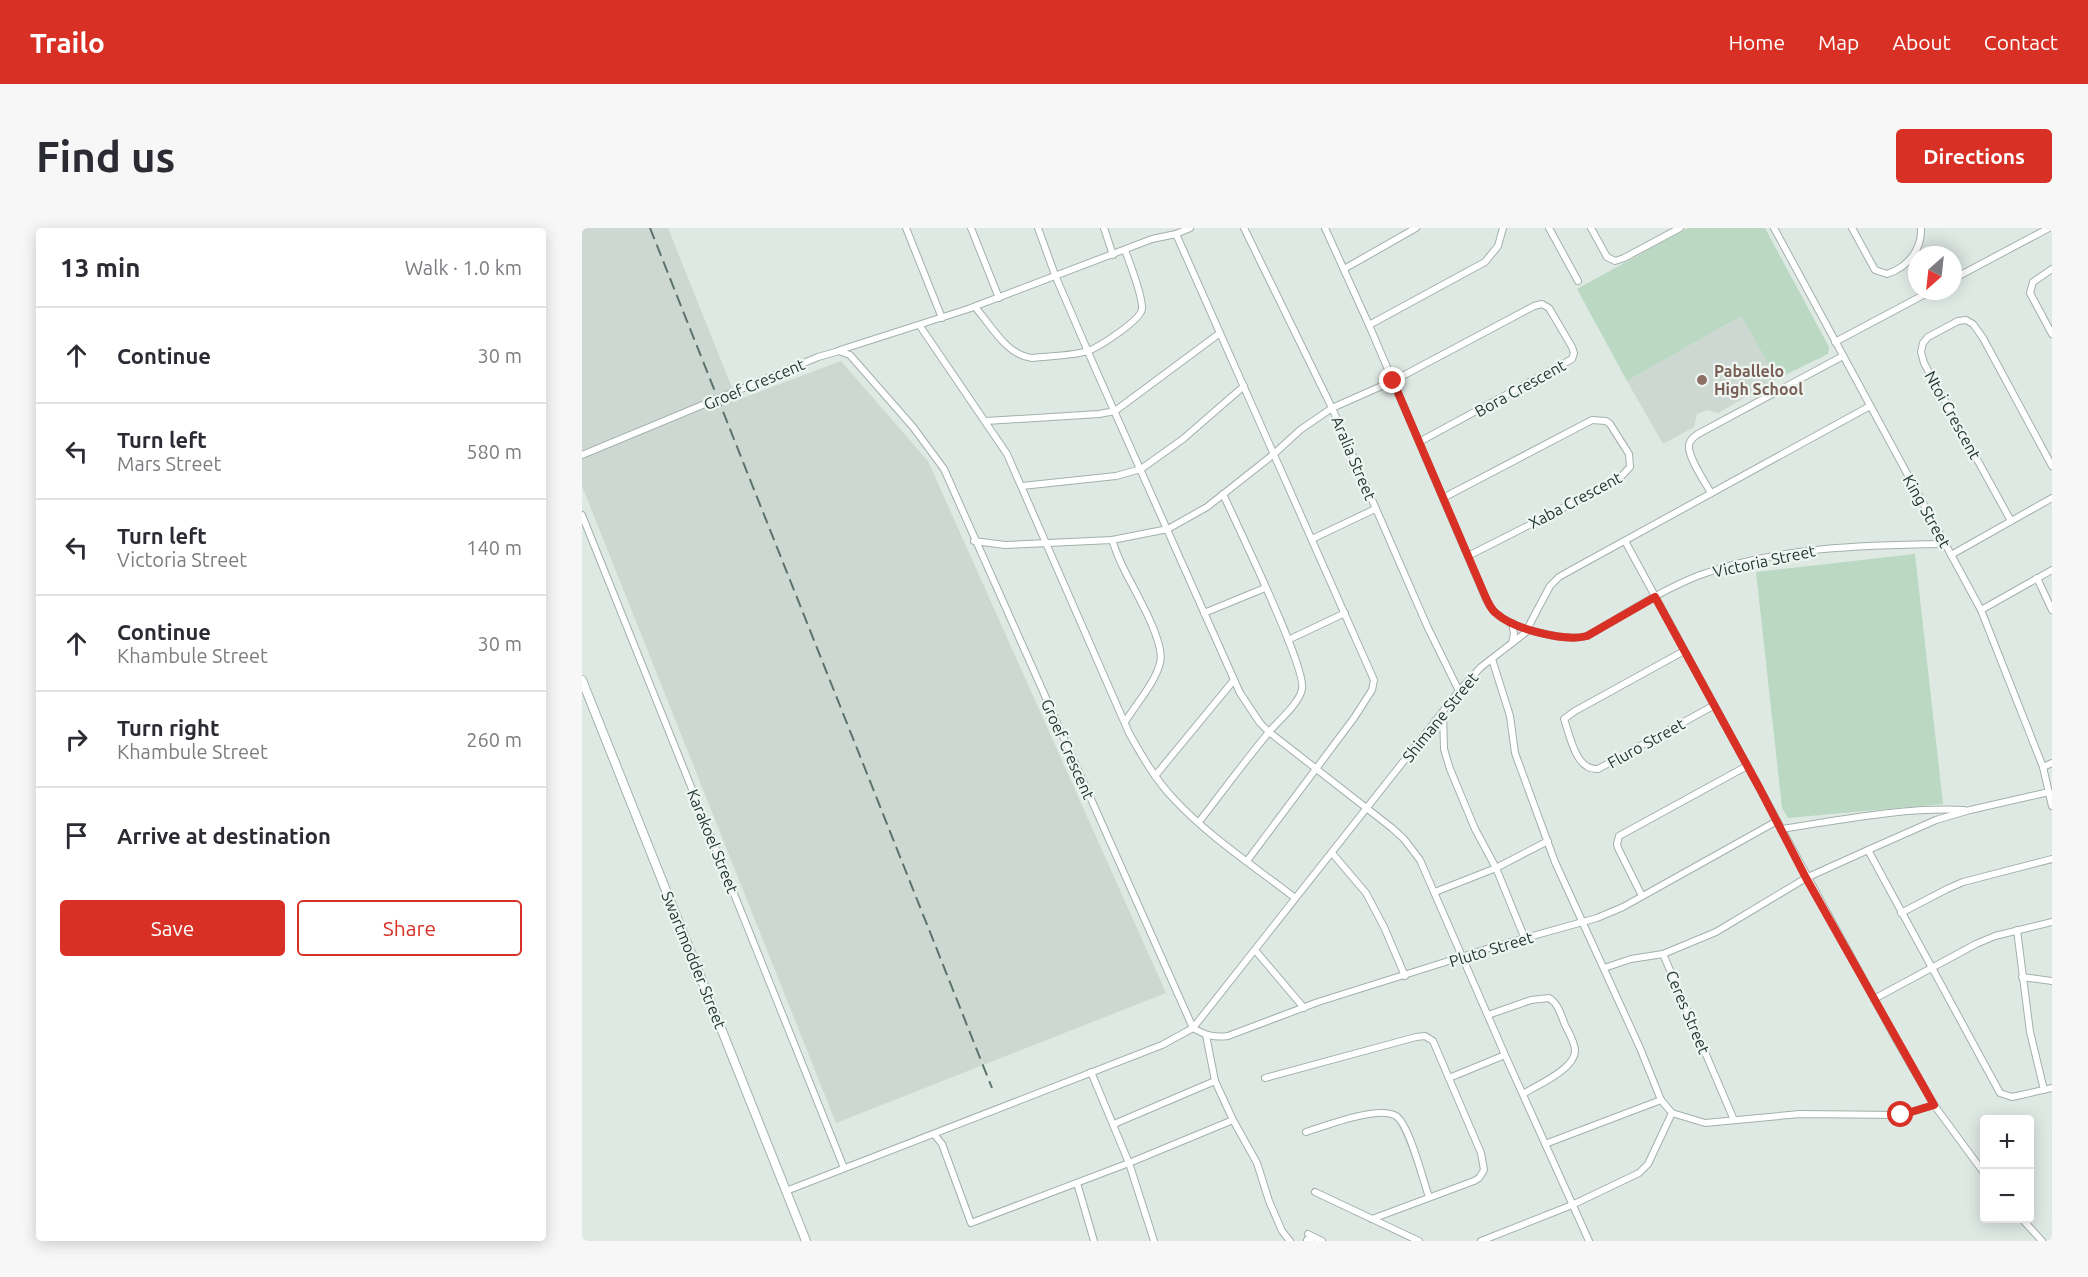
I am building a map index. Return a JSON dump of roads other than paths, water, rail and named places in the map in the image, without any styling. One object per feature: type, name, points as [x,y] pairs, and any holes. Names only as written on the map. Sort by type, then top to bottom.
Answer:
[{"type":"main road","name":"Swartmodder Street","points":[[582,680],[806,1241]]},
{"type":"street","points":[[906,228],[942,318]]},
{"type":"street","points":[[971,228],[999,298]]},
{"type":"street","points":[[1038,228],[1055,275],[1234,680],[1254,714],[1269,732],[1404,839],[1420,860],[1589,1241]]},
{"type":"street","points":[[1104,228],[1113,255]]},
{"type":"street","points":[[839,351],[975,307],[1152,239],[1190,228]]},
{"type":"street","name":"Aralia Street","points":[[1244,228],[1332,408],[1428,628],[1459,691]]},
{"type":"street","points":[[1325,228],[1489,605],[1498,615],[1512,623],[1514,633],[1512,643]]},
{"type":"street","points":[[1344,269],[1416,228]]},
{"type":"street","points":[[1369,325],[1485,262],[1495,252],[1503,228]]},
{"type":"street","points":[[1549,228],[1578,281]]},
{"type":"street","points":[[1591,228],[1607,257],[1614,261],[1680,228]]},
{"type":"street","name":"King Street","points":[[1774,228],[1981,610],[2043,766],[2052,806]]},
{"type":"street","points":[[1852,228],[1875,270],[1887,274],[1906,263],[1916,253],[1921,228]]},
{"type":"street","points":[[1962,274],[2049,228]]},
{"type":"street","points":[[1179,231],[1220,333],[1371,669],[1374,686],[1354,718],[1247,861]]},
{"type":"street","points":[[975,307],[1010,349],[1023,357],[1032,358],[1088,351],[1131,324],[1139,317],[1142,310],[1125,250]]},
{"type":"street","points":[[2052,270],[2033,282],[2030,290],[2052,334]]},
{"type":"street","points":[[1835,342],[1914,300]]},
{"type":"street","name":"Bora Crescent","points":[[1393,381],[1540,304],[1549,308],[1572,347],[1574,356],[1569,361],[1419,442]]},
{"type":"street","name":"Ntoi Crescent","points":[[2011,521],[1924,363],[1921,352],[1926,339],[1958,321],[1966,320],[1973,324],[1983,338],[2052,466]]},
{"type":"street","points":[[920,326],[1007,454],[1125,722],[1155,776],[1174,799],[1199,822],[1295,898]]},
{"type":"street","points":[[986,421],[1115,411],[1220,333]]},
{"type":"street","name":"Groef Crescent","points":[[582,455],[818,357],[839,351],[850,356],[870,376],[944,469],[974,541],[1193,1028]]},
{"type":"street","points":[[1711,493],[1690,453],[1691,440],[1698,434],[1843,357]]},
{"type":"street","points":[[974,541],[991,544],[1112,540],[1168,529],[1223,494],[1300,430],[1332,408],[1393,381]]},
{"type":"street","points":[[1022,486],[1116,476],[1141,469],[1183,439],[1244,386]]},
{"type":"street","name":"Shimane Street","points":[[1193,1028],[1459,691],[1472,676],[1528,628],[1546,593],[1555,581],[1870,406]]},
{"type":"street","name":"Xaba Crescent","points":[[1443,498],[1592,420],[1606,421],[1610,424],[1629,454],[1628,472],[1618,480],[1467,556]]},
{"type":"street","points":[[1199,822],[1293,704],[1303,687],[1302,674],[1288,640],[1223,494]]},
{"type":"street","points":[[1951,555],[2052,498]]},
{"type":"street","points":[[1312,539],[1375,509]]},
{"type":"street","name":"Karakoel Street","points":[[582,515],[844,1168]]},
{"type":"street","points":[[1112,540],[1158,640],[1161,658],[1155,675],[1125,722]]},
{"type":"street","points":[[1625,541],[1806,878],[1934,1105],[1981,1169]]},
{"type":"street","name":"Victoria Street","points":[[1512,623],[1557,637],[1578,638],[1587,636],[1655,597],[1699,576],[1739,564],[1801,551],[1854,545],[1944,544]]},
{"type":"street","points":[[1981,610],[2052,570]]},
{"type":"street","points":[[2037,578],[2052,610]]},
{"type":"street","points":[[1204,613],[1265,588]]},
{"type":"street","points":[[1288,640],[1345,613]]},
{"type":"street","name":"Fluro Street","points":[[1684,651],[1564,719],[1578,756],[1585,766],[1598,769],[1713,706]]},
{"type":"street","points":[[1492,659],[1510,716],[1515,753],[1555,862],[1605,968],[1661,1100],[1672,1113],[1705,1123],[1800,1114],[1901,1115],[1934,1105]]},
{"type":"street","points":[[1155,776],[1234,680]]},
{"type":"street","points":[[1443,712],[1444,749],[1450,769],[1475,829],[1496,868],[1525,939]]},
{"type":"street","points":[[2043,766],[2052,763]]},
{"type":"street","points":[[1642,896],[1618,848],[1619,837],[1747,766]]},
{"type":"street","points":[[1781,829],[1865,816],[1927,810],[1970,810],[2049,792]]},
{"type":"street","name":"Ceres Street","points":[[1734,1120],[1663,954],[1716,932],[1806,878],[1936,820],[1970,810]]},
{"type":"street","name":"Pluto Street","points":[[1206,1035],[1228,1036],[1304,1008],[1462,957],[1608,914],[1777,821]]},
{"type":"street","points":[[1435,892],[1496,868],[1548,841]]},
{"type":"street","points":[[1868,850],[2000,1094],[2012,1097],[2052,1088]]},
{"type":"street","points":[[1332,853],[1366,893],[1406,976]]},
{"type":"street","points":[[1901,913],[1963,882],[2052,859]]},
{"type":"street","points":[[1874,999],[1976,944],[2017,930],[2052,922]]},
{"type":"street","points":[[2017,930],[2030,1032],[2044,1090]]},
{"type":"street","points":[[1255,950],[1304,1008]]},
{"type":"street","points":[[1605,968],[1631,959],[1663,954]]},
{"type":"street","points":[[2022,977],[2052,981]]},
{"type":"street","points":[[1488,1015],[1531,1000],[1549,998],[1556,1004],[1573,1042],[1575,1054],[1570,1064],[1564,1070],[1523,1094]]},
{"type":"street","points":[[786,1191],[1174,1040],[1193,1028],[1206,1035],[1215,1081],[1257,1163],[1269,1201],[1282,1231],[1290,1241]]},
{"type":"street","points":[[1265,1078],[1422,1036],[1432,1041],[1481,1153],[1484,1170],[1474,1181],[1372,1219]]},
{"type":"street","points":[[1449,1078],[1505,1055]]},
{"type":"street","points":[[1091,1072],[1129,1163],[1154,1241]]},
{"type":"street","points":[[1114,1124],[1215,1081]]},
{"type":"street","points":[[1545,1144],[1661,1100]]},
{"type":"street","points":[[1306,1132],[1367,1115],[1382,1112],[1394,1114],[1405,1127],[1429,1197]]},
{"type":"street","points":[[1481,1241],[1572,1205],[1644,1169],[1672,1113]]},
{"type":"street","points":[[934,1134],[942,1144],[971,1223],[1129,1163],[1233,1120]]},
{"type":"street","points":[[1077,1183],[1094,1241]]},
{"type":"street","points":[[1315,1192],[1419,1241]]},
{"type":"street","points":[[2025,1223],[2042,1241]]},
{"type":"street","points":[[1308,1238],[1322,1241]]},
{"type":"railway","points":[[650,228],[992,1088]]},
{"type":"place","name":"Paballelo High School","points":[[1702,380]]}]
